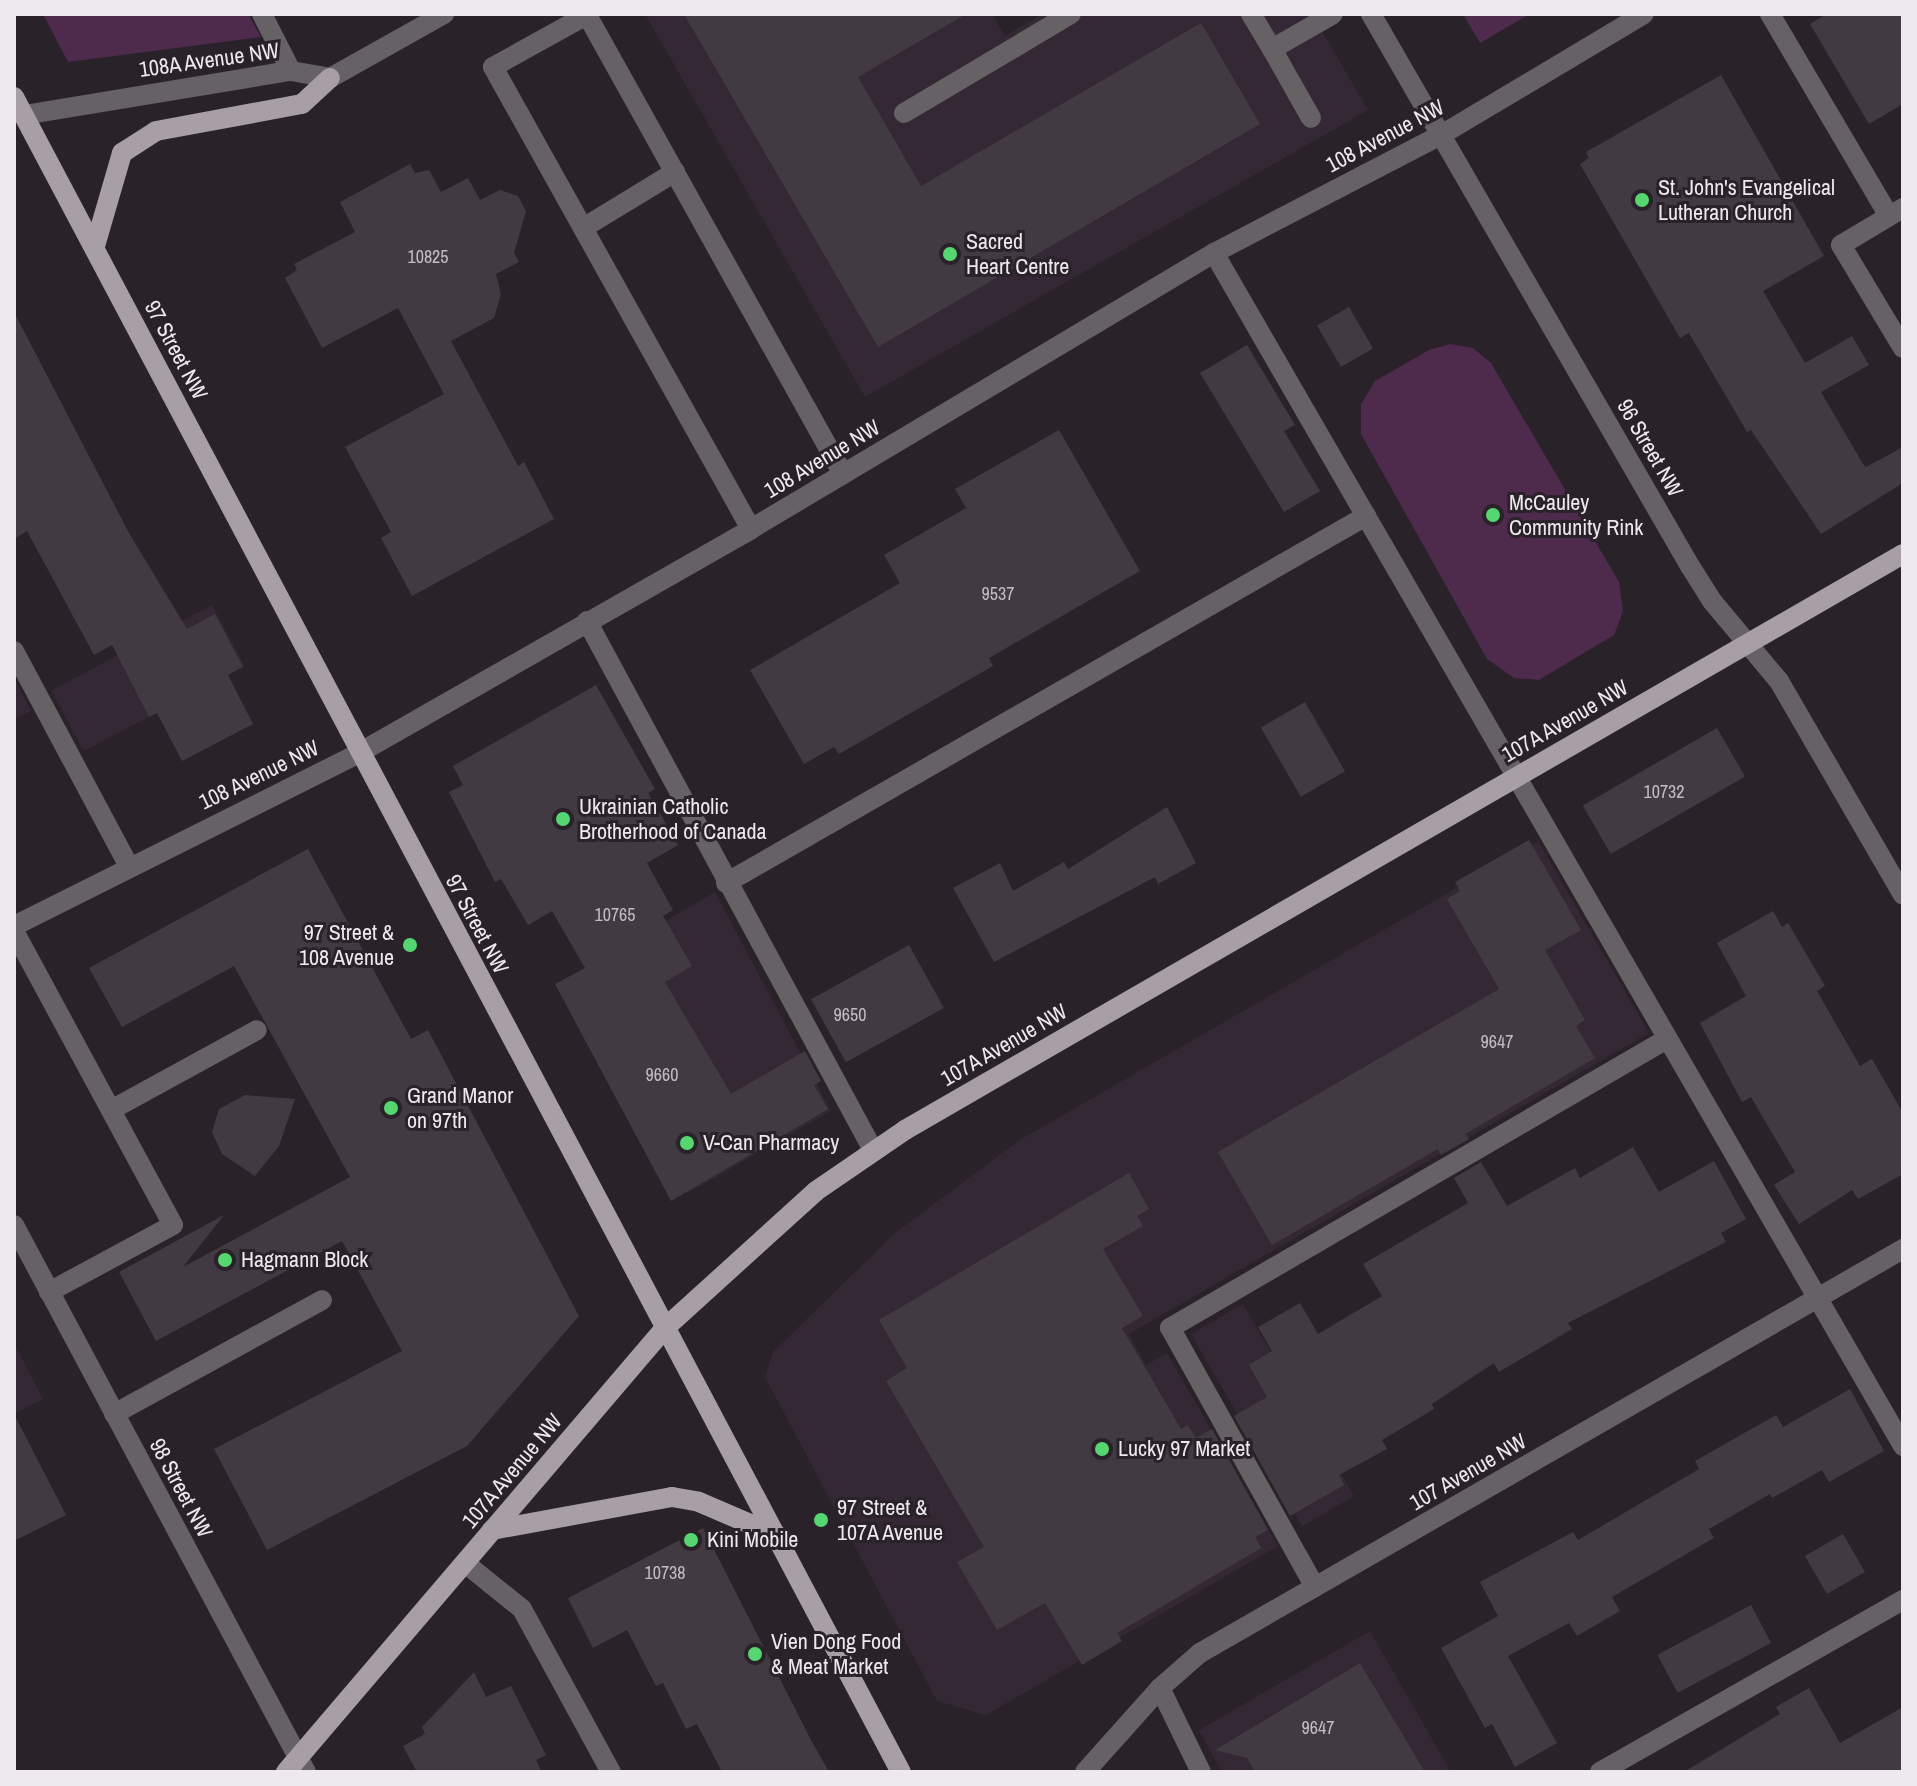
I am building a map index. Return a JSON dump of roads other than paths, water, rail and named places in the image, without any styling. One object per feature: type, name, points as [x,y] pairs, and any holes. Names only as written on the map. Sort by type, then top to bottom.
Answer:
[{"type":"main road","points":[[95,246],[122,153],[156,131],[302,104],[330,78]]},
{"type":"main road","name":"97 Street NW","points":[[17,110],[95,246],[359,753],[901,1772]]},
{"type":"main road","name":"107A Avenue NW","points":[[297,1767],[492,1530],[665,1328],[816,1191],[873,1150],[1903,554]]},
{"type":"main road","points":[[492,1530],[672,1497],[699,1502],[778,1536]]},
{"type":"street","points":[[262,14],[291,71]]},
{"type":"street","points":[[330,78],[444,14]]},
{"type":"street","points":[[904,113],[1071,14]]},
{"type":"street","points":[[1251,14],[1311,118]]},
{"type":"street","points":[[1272,49],[1333,14]]},
{"type":"street","name":"96 Street NW","points":[[1371,14],[1690,566],[1712,601],[1779,681],[1903,895]]},
{"type":"street","name":"108 Avenue NW","points":[[14,928],[129,866],[359,753],[751,529],[1214,253],[1441,135],[1644,14]]},
{"type":"street","points":[[1770,14],[1896,212],[1841,245],[1903,348]]},
{"type":"street","points":[[751,529],[493,67],[587,15],[843,474]]},
{"type":"street","name":"108A Avenue NW","points":[[17,110],[291,71],[330,78]]},
{"type":"street","points":[[583,228],[675,172]]},
{"type":"street","points":[[1214,253],[1903,1446]]},
{"type":"street","points":[[726,883],[1366,516]]},
{"type":"street","points":[[587,621],[873,1150]]},
{"type":"street","points":[[14,651],[129,866]]},
{"type":"street","points":[[14,928],[173,1225],[49,1292]]},
{"type":"street","points":[[111,1110],[257,1030]]},
{"type":"street","points":[[1315,1587],[1170,1328],[1667,1039]]},
{"type":"street","name":"98 Street NW","points":[[14,1225],[297,1767]]},
{"type":"street","name":"107 Avenue NW","points":[[1085,1772],[1160,1688],[1200,1653],[1903,1249]]},
{"type":"street","points":[[114,1414],[322,1300]]},
{"type":"street","points":[[465,1563],[522,1609],[611,1772]]},
{"type":"street","points":[[1600,1772],[1903,1600]]},
{"type":"street","points":[[1160,1688],[1201,1772]]},
{"type":"place","name":"St. John's Evangelical Lutheran Church","points":[[1642,200]]},
{"type":"place","name":"Sacred Heart Centre","points":[[950,254]]},
{"type":"place","name":"McCauley Community Rink","points":[[1493,515]]},
{"type":"place","name":"Ukrainian Catholic Brotherhood of Canada","points":[[563,819]]},
{"type":"place","name":"97 Street & 108 Avenue","points":[[410,945]]},
{"type":"place","name":"Grand Manor on 97th","points":[[391,1108]]},
{"type":"place","name":"V-Can Pharmacy","points":[[687,1143]]},
{"type":"place","name":"Hagmann Block","points":[[225,1260]]},
{"type":"place","name":"Lucky 97 Market","points":[[1102,1449]]},
{"type":"place","name":"97 Street & 107A Avenue","points":[[821,1520]]},
{"type":"place","name":"Kini Mobile","points":[[691,1540]]},
{"type":"place","name":"Vien Dong Food & Meat Market","points":[[755,1654]]}]
